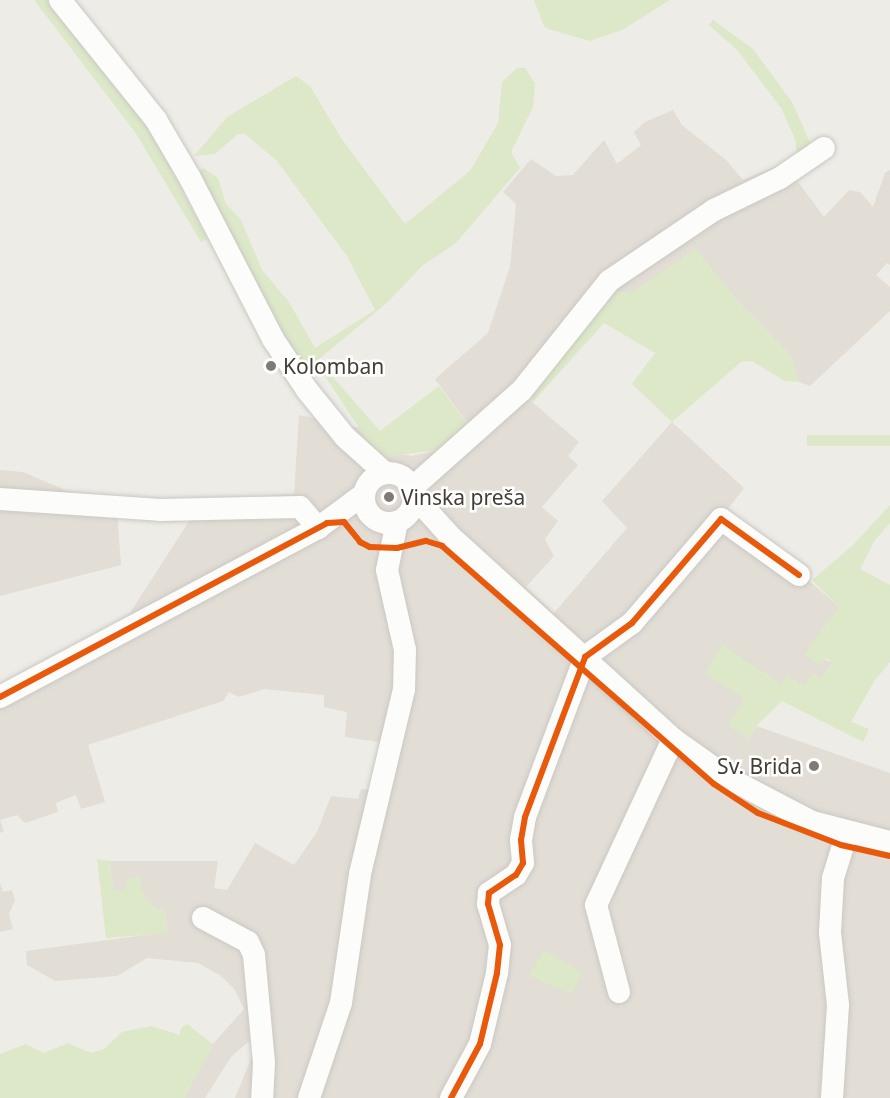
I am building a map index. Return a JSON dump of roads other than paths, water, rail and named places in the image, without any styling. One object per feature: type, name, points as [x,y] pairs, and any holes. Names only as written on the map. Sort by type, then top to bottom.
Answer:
[{"type":"street","points":[[60,0],[156,120],[190,178],[273,339],[345,437],[404,483],[450,536],[674,739],[728,778],[812,822],[847,833],[890,842]]},
{"type":"street","points":[[0,697],[322,526],[365,492],[372,478],[404,483],[437,463],[474,437],[522,390],[609,281],[714,210],[780,178],[824,148]]},
{"type":"street","points":[[309,1098],[341,1003],[360,874],[404,690],[405,650],[387,570],[373,518],[366,509],[365,492],[345,437]]},
{"type":"street","points":[[387,570],[401,520],[412,509],[404,483]]},
{"type":"street","points":[[0,499],[160,510],[300,507],[322,526],[373,518],[385,523],[401,520],[450,536]]},
{"type":"street","points":[[451,1098],[480,1044],[497,973],[500,945],[489,893],[516,875],[523,863],[521,840],[525,817],[585,657],[632,623],[721,519],[799,575]]},
{"type":"street","points":[[619,992],[596,905],[674,739]]},
{"type":"street","points":[[832,1098],[838,1005],[830,932],[833,878],[847,833]]},
{"type":"street","points":[[203,918],[248,942],[254,955],[264,1063],[262,1098]]},
{"type":"place","name":"Kolomban","points":[[271,366]]},
{"type":"place","name":"Vinska preša","points":[[389,497]]},
{"type":"place","name":"Sv. Brida","points":[[814,766]]}]
